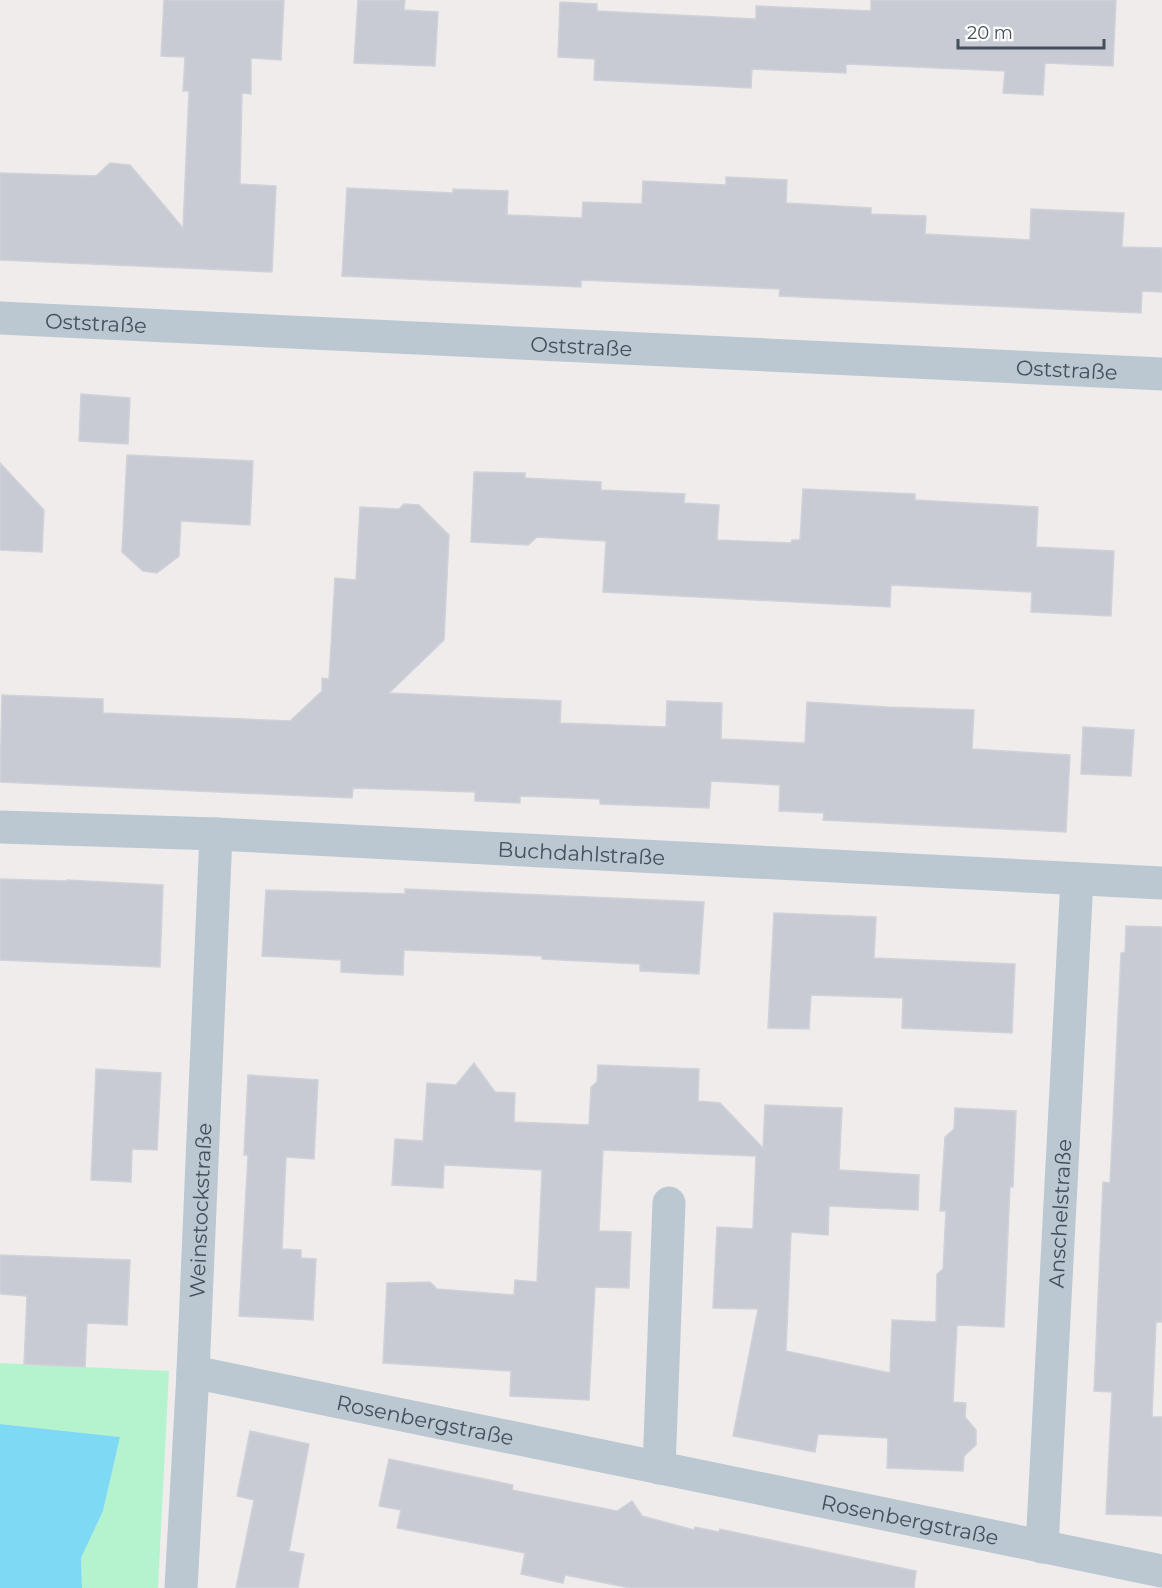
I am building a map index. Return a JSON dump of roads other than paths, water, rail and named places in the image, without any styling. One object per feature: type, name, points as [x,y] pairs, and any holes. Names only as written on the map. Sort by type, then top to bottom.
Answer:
[{"type":"street","name":"Oststraße","points":[[0,318],[1162,374]]},
{"type":"street","name":"Buchdahlstraße","points":[[0,827],[216,834],[1162,883]]},
{"type":"street","name":"Weinstockstraße","points":[[181,1588],[193,1372],[216,834]]},
{"type":"street","name":"Anschelstraße","points":[[1042,1547],[1077,879]]},
{"type":"street","points":[[659,1468],[669,1203]]},
{"type":"street","name":"Rosenbergstraße","points":[[193,1372],[1162,1571]]},
{"type":"water","points":[[0,1424],[120,1437],[103,1511],[81,1558],[82,1588],[0,1588]]}]
